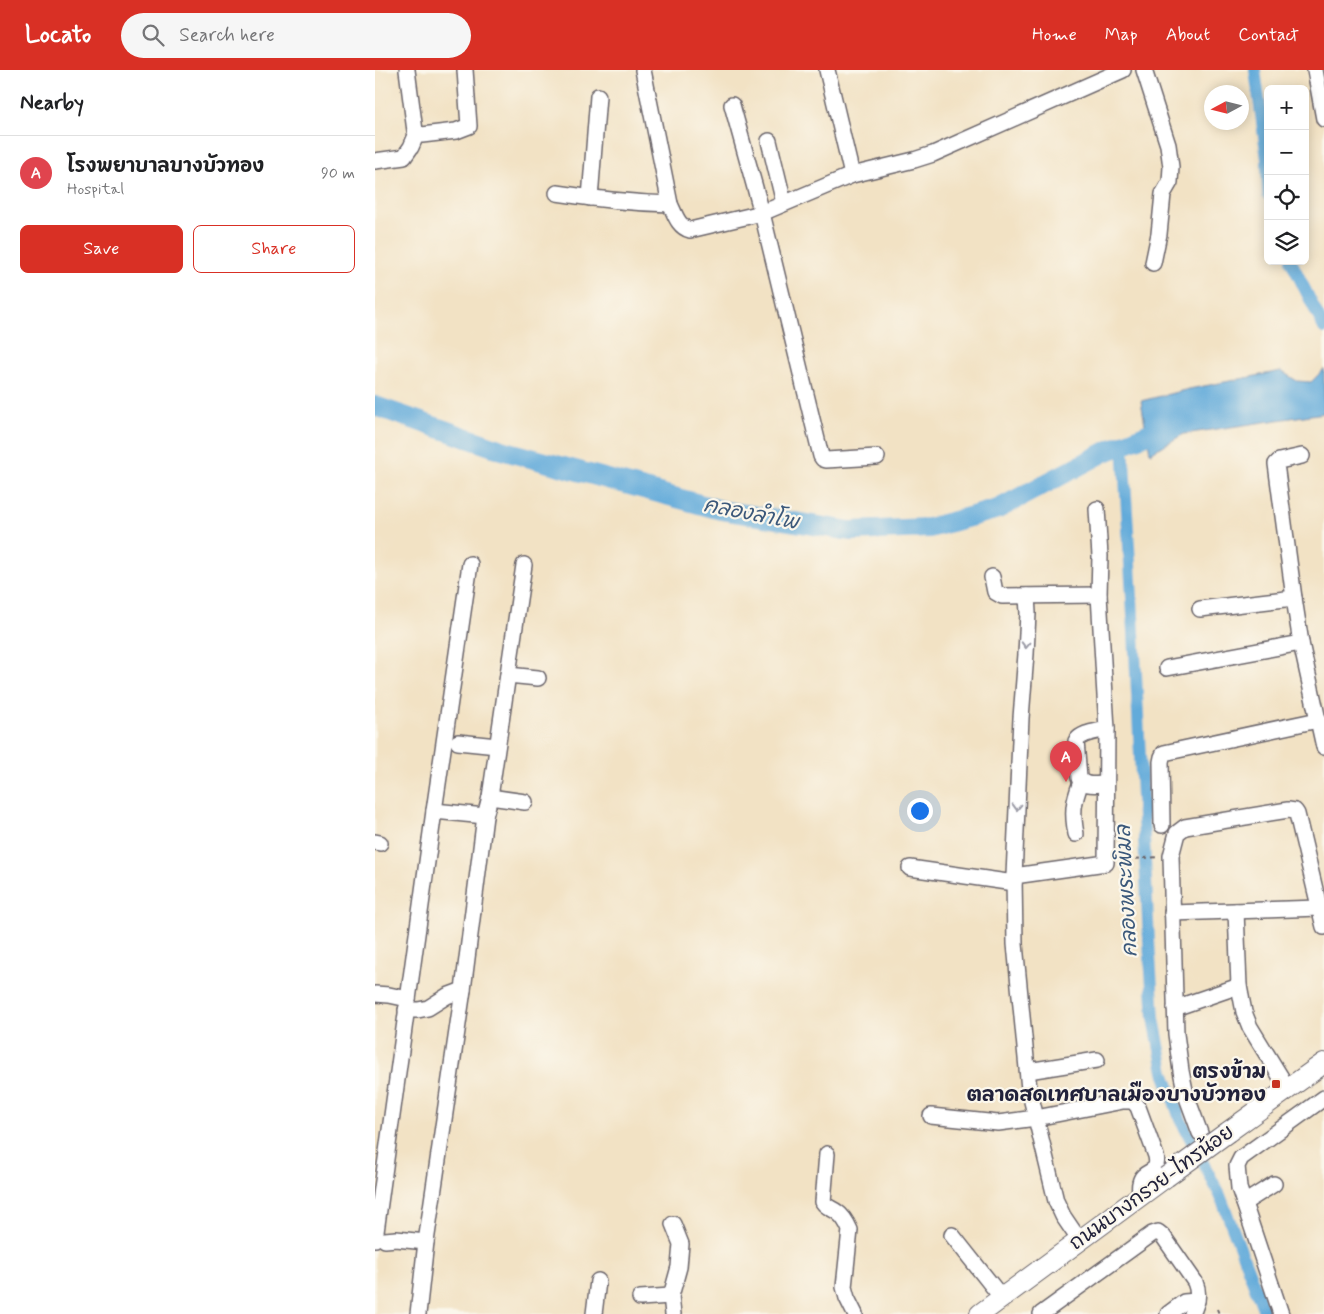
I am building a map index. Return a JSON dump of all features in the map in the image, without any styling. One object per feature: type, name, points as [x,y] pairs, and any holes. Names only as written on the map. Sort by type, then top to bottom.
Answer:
[{"type":"main road","name":"ถนนบางกรวย-ไทรน้อย","points":[[984,1313],[1080,1240],[1324,1063]]},
{"type":"street","points":[[407,70],[415,131],[422,135],[456,131],[469,126],[465,70]]},
{"type":"street","points":[[643,70],[670,204],[679,224],[690,230],[762,212],[852,175],[933,154],[1123,70]]},
{"type":"street","points":[[827,70],[852,175]]},
{"type":"street","points":[[1144,70],[1168,144],[1171,167],[1170,182],[1163,194],[1159,234],[1153,263]]},
{"type":"street","points":[[1315,70],[1324,119]]},
{"type":"street","points":[[590,198],[598,96]]},
{"type":"street","points":[[732,105],[762,212],[821,456],[826,460],[877,458]]},
{"type":"street","points":[[375,161],[404,157],[417,133]]},
{"type":"street","points":[[769,141],[784,203]]},
{"type":"street","points":[[557,193],[590,198],[670,204]]},
{"type":"street","points":[[1302,456],[1279,461],[1276,464],[1301,643],[1324,747]]},
{"type":"street","points":[[910,868],[1014,879],[1106,863],[1107,729],[1099,595],[1100,556],[1097,509]]},
{"type":"street","points":[[426,1242],[396,1239],[380,1240],[407,1005],[470,564]]},
{"type":"street","points":[[418,1314],[426,1242],[463,990],[485,816],[490,797],[524,565]]},
{"type":"street","points":[[992,577],[995,592],[1007,596],[1099,595]]},
{"type":"street","points":[[1027,596],[1028,613],[1020,726],[1014,879],[1015,944],[1029,1089],[1057,1201],[1063,1216],[1080,1240]]},
{"type":"street","points":[[1200,609],[1294,598]]},
{"type":"street","points":[[1167,668],[1301,643]]},
{"type":"street","points":[[508,675],[538,678]]},
{"type":"street","points":[[1162,825],[1161,757],[1164,753],[1318,720]]},
{"type":"street","points":[[1076,834],[1073,819],[1075,798],[1081,782],[1079,778],[1076,741],[1085,734],[1107,729]]},
{"type":"street","points":[[458,742],[497,746]]},
{"type":"street","points":[[1081,782],[1087,784],[1106,784]]},
{"type":"street","points":[[490,797],[525,802]]},
{"type":"street","points":[[1200,1133],[1186,1095],[1176,1034],[1171,856],[1177,833],[1185,827],[1288,810],[1295,811],[1324,927]]},
{"type":"street","points":[[434,811],[485,816]]},
{"type":"street","points":[[1172,912],[1319,908]]},
{"type":"street","points":[[1236,911],[1239,986],[1244,1012],[1250,1027],[1288,1089]]},
{"type":"street","points":[[1175,1008],[1239,986]]},
{"type":"street","points":[[375,994],[389,995],[418,1010],[428,1008],[447,996],[463,990]]},
{"type":"street","points":[[1028,1071],[1097,1060]]},
{"type":"street","points":[[1281,1314],[1239,1188],[1237,1166],[1241,1158],[1324,1098]]},
{"type":"street","points":[[931,1116],[998,1123],[1036,1118],[1123,1101],[1133,1101],[1138,1107],[1156,1156],[1157,1164],[1155,1168],[1142,1177],[1140,1196]]},
{"type":"street","points":[[827,1154],[823,1202],[825,1206],[838,1212],[850,1230],[844,1287],[855,1314]]},
{"type":"street","points":[[1244,1203],[1274,1184]]},
{"type":"street","points":[[673,1224],[681,1244],[679,1267],[671,1296],[673,1314]]},
{"type":"street","points":[[1041,1314],[1151,1234],[1158,1232],[1163,1236],[1195,1282],[1197,1288],[1195,1307],[1184,1302],[1168,1314]]},
{"type":"street","points":[[952,1235],[1002,1298]]},
{"type":"street","points":[[594,1314],[598,1281]]},
{"type":"street","points":[[640,1298],[671,1296]]},
{"type":"path","points":[[1121,860],[1164,857]]},
{"type":"path","points":[[1217,1309],[1219,1314]]},
{"type":"water","points":[[1324,369],[1324,413],[1184,434],[1150,453],[1141,401],[1189,389],[1281,371],[1297,381],[1311,382]]},
{"type":"waterway","points":[[1255,70],[1267,175]]},
{"type":"waterway","points":[[1293,265],[1324,328]]},
{"type":"waterway","name":"คลองลำโพ","points":[[375,406],[505,451],[721,510],[850,531],[929,528],[998,509],[1105,452],[1171,424]]},
{"type":"waterway","name":"คลองพระพิมล","points":[[1123,444],[1154,1018],[1164,1072],[1180,1119],[1220,1195],[1265,1314]]},
{"type":"place","name":"โรงพยาบาลบางบัวทอง","points":[[1066,782]]},
{"type":"place","name":"ตรงข้าม ตลาดสดเทศบาลเมืองบางบัวทอง","points":[[1276,1084]]}]
